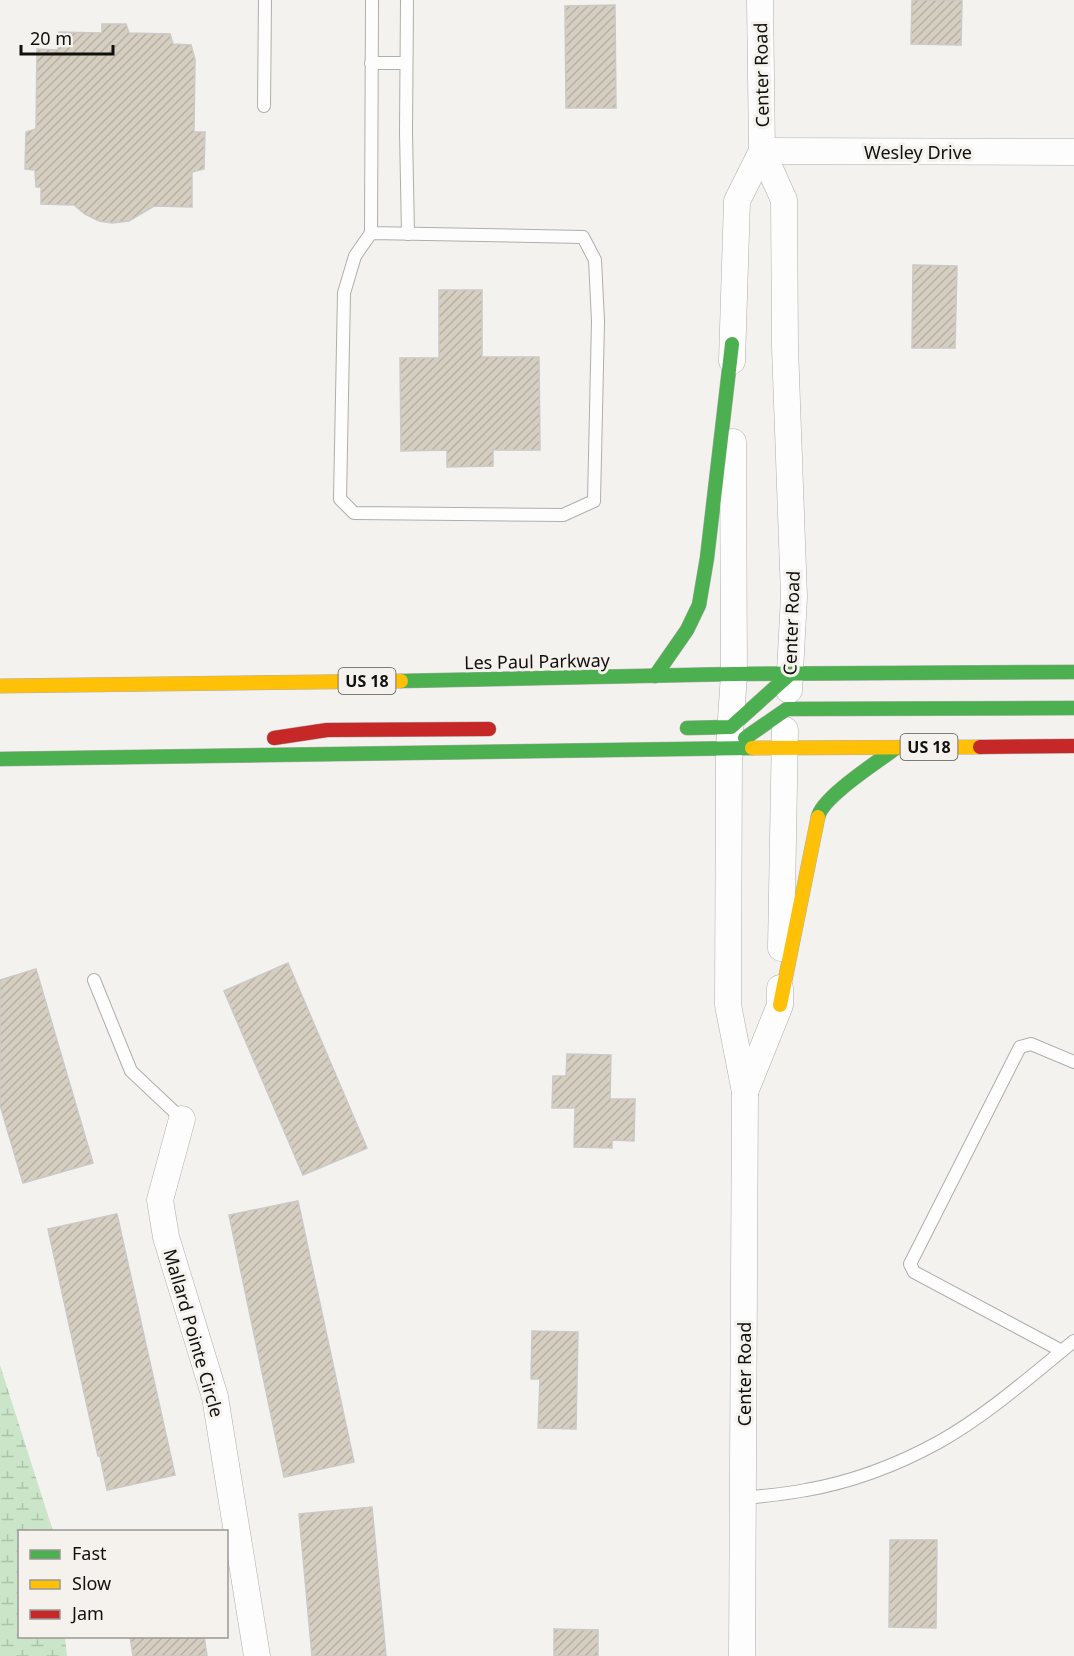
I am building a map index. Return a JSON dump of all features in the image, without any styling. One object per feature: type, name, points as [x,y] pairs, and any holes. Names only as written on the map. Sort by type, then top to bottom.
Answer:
[{"type":"main road","points":[[655,676],[687,630],[699,605],[708,558],[732,344]]},
{"type":"main road","name":"Les Paul Parkway","points":[[0,686],[734,674],[1074,672]]},
{"type":"main road","points":[[730,738],[790,674]]},
{"type":"main road","points":[[671,728],[730,738],[787,709],[1074,708]]},
{"type":"main road","points":[[145,757],[327,730],[505,729]]},
{"type":"main road","name":"US 18","points":[[0,759],[145,757],[730,738],[784,748],[1074,747]]},
{"type":"main road","points":[[780,1005],[819,812],[837,792],[896,748]]},
{"type":"street","name":"Center Road","points":[[745,1092],[780,1005],[784,748],[794,597],[785,347],[784,200],[762,151],[760,0]]},
{"type":"street","name":"Center Road","points":[[742,1656],[745,1092],[728,1005],[730,738],[734,674],[732,344],[737,201],[762,151]]},
{"type":"street","name":"Wesley Drive","points":[[762,151],[1074,152]]},
{"type":"street","name":"Mallard Pointe Circle","points":[[182,1119],[160,1200],[166,1237],[215,1397],[257,1656]]},
{"type":"lane","points":[[264,106],[265,0]]},
{"type":"lane","points":[[371,233],[583,237],[595,260],[598,321],[594,501],[563,515],[424,514],[354,513],[340,499],[344,293],[355,256],[371,233],[372,0]]},
{"type":"lane","points":[[407,0],[408,234]]},
{"type":"lane","points":[[371,63],[406,63]]},
{"type":"lane","points":[[94,980],[131,1071],[182,1119]]},
{"type":"lane","points":[[1062,1350],[914,1272],[910,1264],[1020,1047],[1031,1044],[1074,1062]]},
{"type":"lane","points":[[743,1498],[807,1490],[852,1479],[939,1442],[1017,1389],[1074,1341]]},
{"type":"green space","points":[[0,1365],[53,1530],[18,1530],[18,1638],[65,1638],[67,1656],[0,1656]]},
{"type":"building","points":[[912,0],[962,0],[961,45],[911,44]]},
{"type":"building","points":[[615,5],[616,108],[566,108],[565,6]]},
{"type":"building","points":[[102,24],[126,24],[129,33],[170,34],[173,44],[191,45],[195,59],[194,132],[205,132],[204,169],[192,172],[192,207],[154,206],[129,221],[112,223],[99,221],[74,205],[41,204],[41,187],[36,187],[35,170],[25,169],[26,132],[36,129],[37,49],[58,50],[59,32],[102,33]]},
{"type":"building","points":[[913,265],[957,266],[955,348],[912,348]]},
{"type":"building","points":[[439,290],[482,290],[482,357],[539,357],[540,450],[493,450],[493,466],[447,467],[447,450],[401,451],[400,358],[439,358]]},
{"type":"building","points":[[288,963],[367,1148],[303,1175],[224,991]]},
{"type":"building","points":[[36,969],[93,1163],[23,1183],[0,1105],[0,980]]},
{"type":"building","points":[[567,1054],[611,1055],[610,1099],[635,1099],[634,1141],[612,1140],[612,1148],[574,1147],[575,1108],[552,1108],[553,1076],[566,1076]]},
{"type":"building","points":[[298,1201],[354,1462],[284,1477],[229,1215]]},
{"type":"building","points":[[117,1214],[175,1475],[107,1490],[48,1229]]},
{"type":"building","points":[[532,1331],[578,1332],[576,1429],[538,1428],[540,1379],[531,1379]]},
{"type":"building","points":[[372,1507],[386,1656],[312,1656],[299,1514]]},
{"type":"building","points":[[890,1540],[937,1540],[936,1628],[889,1627]]},
{"type":"building","points":[[554,1629],[598,1630],[598,1656],[554,1656]]},
{"type":"building","points":[[130,1638],[204,1638],[207,1656],[133,1656]]},
{"type":"traffic: fast","points":[[655,676],[687,630],[699,605],[707,558],[732,344]]},
{"type":"traffic: fast","points":[[401,681],[734,674],[1074,672]]},
{"type":"traffic: fast","points":[[687,728],[731,727],[790,674]]},
{"type":"traffic: fast","points":[[745,738],[787,709],[1074,708]]},
{"type":"traffic: fast","points":[[0,759],[752,748]]},
{"type":"traffic: fast","points":[[818,817],[829,800],[840,790],[896,748]]},
{"type":"traffic: slow","points":[[0,686],[401,681]]},
{"type":"traffic: slow","points":[[752,748],[980,747]]},
{"type":"traffic: slow","points":[[780,1005],[818,817]]},
{"type":"traffic: jam","points":[[274,738],[327,730],[489,729]]},
{"type":"traffic: jam","points":[[980,747],[1074,746]]}]
